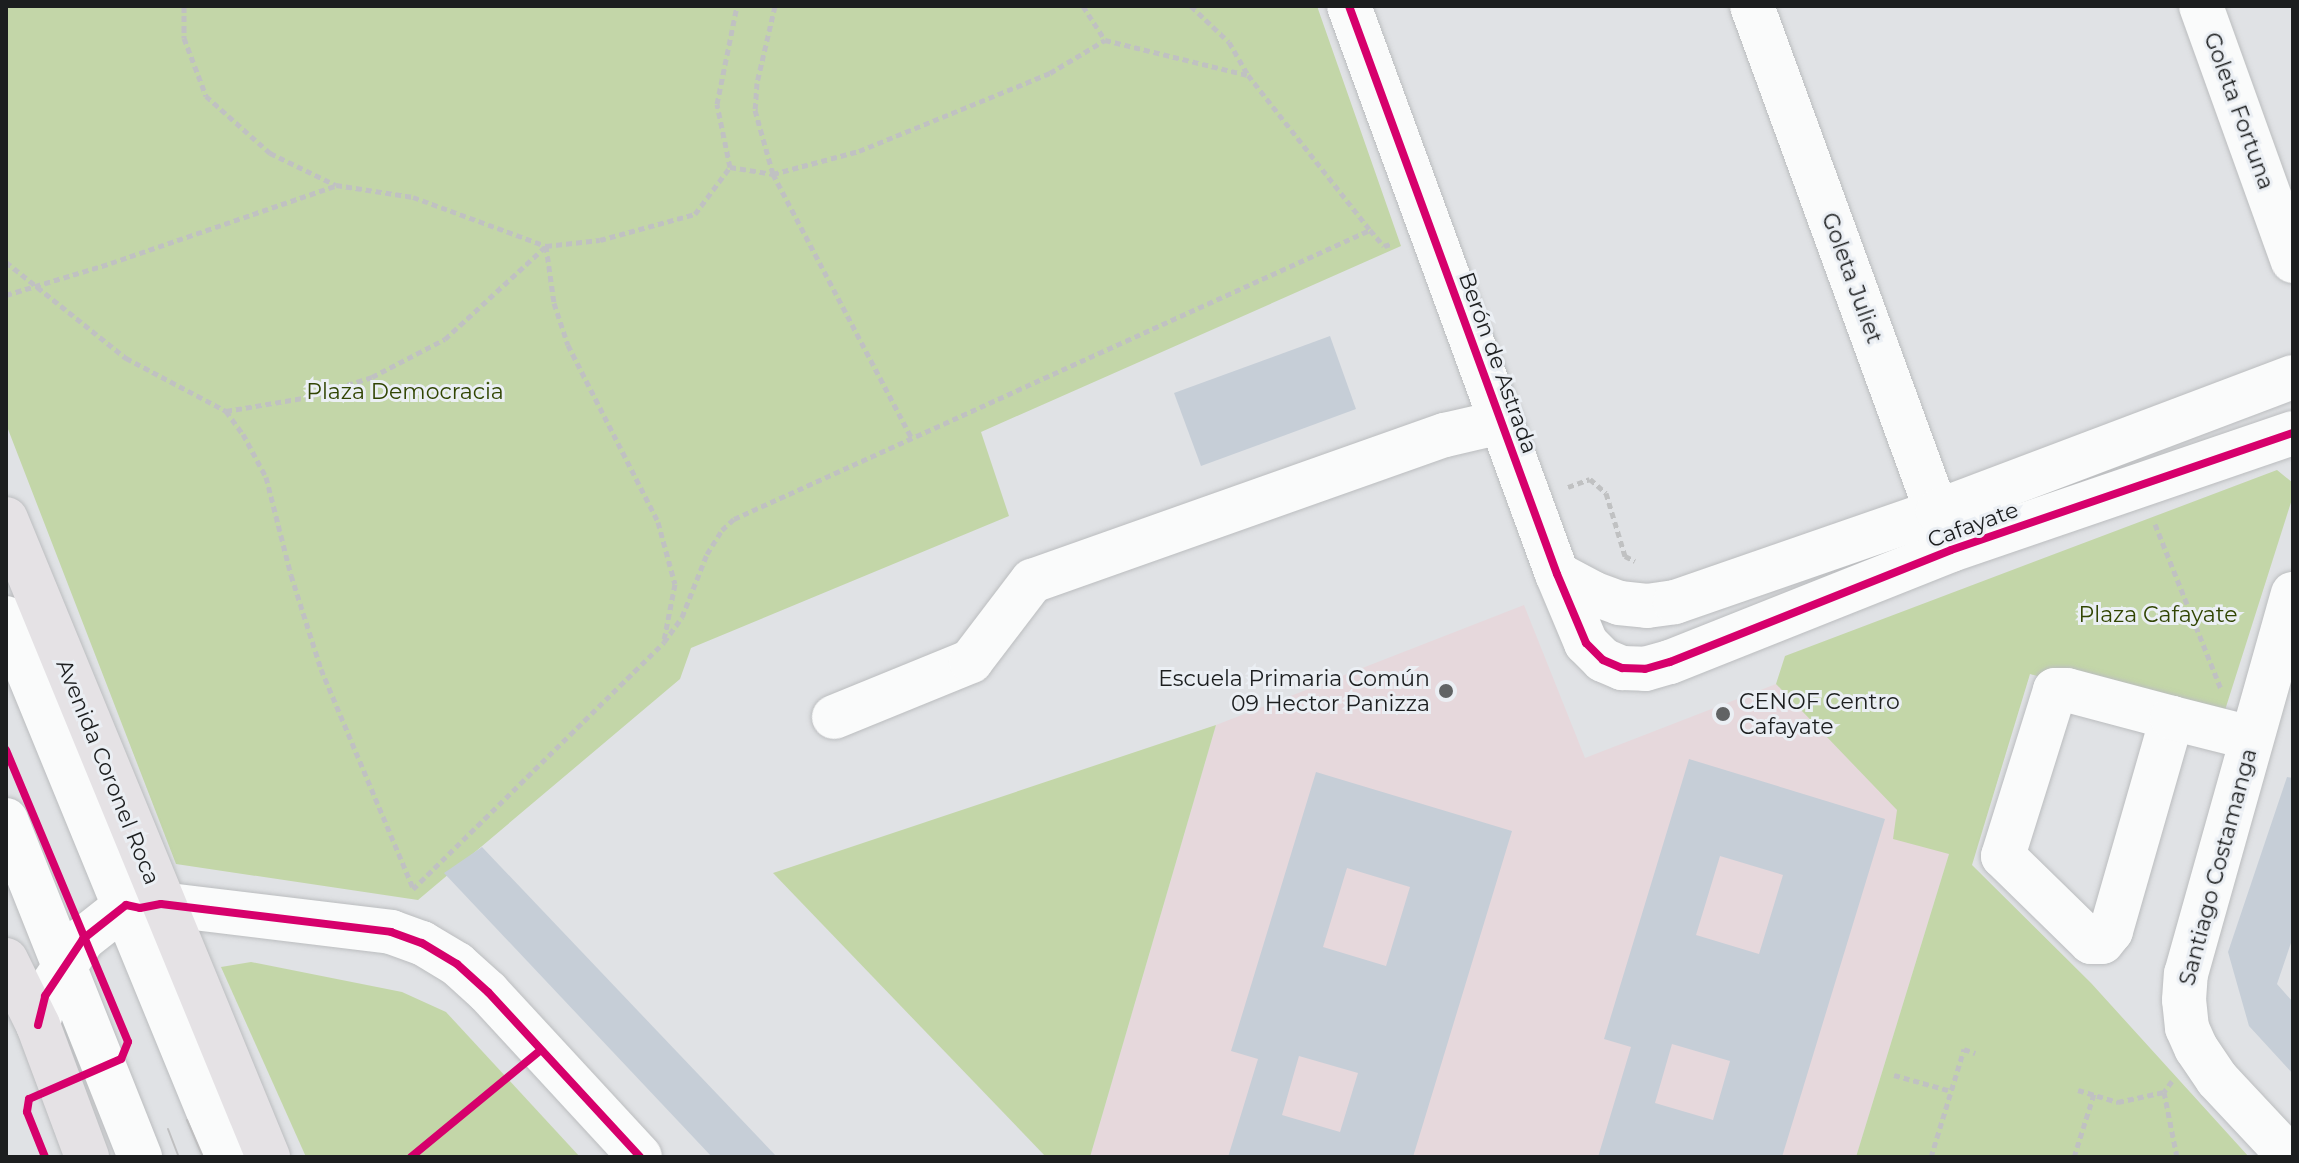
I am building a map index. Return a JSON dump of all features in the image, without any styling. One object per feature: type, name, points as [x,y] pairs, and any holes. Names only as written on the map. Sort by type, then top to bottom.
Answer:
[{"type":"main road","name":"Avenida Coronel Roca","points":[[6,519],[144,904],[268,1157]]},
{"type":"main road","points":[[6,960],[38,1025],[87,1157]]},
{"type":"street","name":"Berón de Astrada","points":[[1349,6],[1557,574],[1586,643],[1603,660],[1622,668],[1645,669],[1670,662]]},
{"type":"street","name":"Goleta Juliet","points":[[1752,6],[1944,531]]},
{"type":"street","name":"Goleta Fortuna","points":[[2201,6],[2293,261]]},
{"type":"street","name":"Cafayate","points":[[1670,662],[1944,531],[2293,377]]},
{"type":"street","points":[[834,717],[971,661],[1032,581],[1445,435],[1501,422]]},
{"type":"street","name":"Cafayate","points":[[1557,574],[1619,603],[1661,604],[1944,531],[2140,486],[2293,433]]},
{"type":"street","name":"Santiago Costamanga","points":[[2290,1157],[2217,1079],[2196,1048],[2187,1028],[2184,1000],[2186,974],[2293,594]]},
{"type":"street","points":[[6,618],[144,904],[227,1157]]},
{"type":"street","points":[[2172,718],[2111,931],[2102,942],[2091,942],[2003,856],[2055,690],[2067,690],[2172,718],[2255,725]]},
{"type":"street","points":[[6,820],[140,1157]]},
{"type":"street","points":[[38,1025],[45,996],[83,939],[144,904],[391,932],[422,943],[457,964],[488,992],[640,1157]]},
{"type":"path","points":[[184,6],[184,38],[206,96],[270,153],[336,185],[413,197],[546,246],[600,240],[695,214],[730,167],[717,104],[737,6]]},
{"type":"path","points":[[775,6],[757,83],[755,110],[773,174],[912,439]]},
{"type":"path","points":[[1083,6],[1105,40],[1248,75]]},
{"type":"path","points":[[1191,6],[1229,42],[1248,75],[1384,246],[1431,235]]},
{"type":"path","points":[[730,167],[773,174],[873,145],[1050,73],[1105,40]]},
{"type":"path","points":[[6,295],[336,185]]},
{"type":"path","points":[[391,932],[413,889],[664,642],[682,617],[707,554],[722,530],[734,519],[1370,230]]},
{"type":"path","points":[[226,411],[309,397],[384,371],[445,339],[546,246]]},
{"type":"path","points":[[546,246],[554,303],[568,345],[658,522],[675,584],[664,642]]},
{"type":"path","points":[[6,262],[126,358],[226,411],[266,477],[291,575],[321,669],[413,889]]},
{"type":"path","points":[[1530,501],[1590,479],[1606,493],[1625,556],[1638,563]]},
{"type":"path","points":[[2140,486],[2225,701],[2255,725]]},
{"type":"path","points":[[2078,1090],[2118,1102],[2164,1092],[2196,1048]]},
{"type":"path","points":[[1931,1157],[1964,1049],[1975,1053]]},
{"type":"path","points":[[1894,1075],[1951,1091]]},
{"type":"path","points":[[2164,1092],[2177,1157]]},
{"type":"path","points":[[2074,1157],[2094,1094]]},
{"type":"shaded area","points":[[1524,605],[1585,758],[1776,684],[1898,810],[1949,854],[1856,1157],[1090,1157],[1216,725]]},
{"type":"green space","name":"Plaza Democracia","points":[[6,6],[1317,6],[1401,246],[981,432],[1009,516],[691,648],[680,679],[418,900],[176,864],[6,424]]},
{"type":"green space","name":"Plaza Cafayate","points":[[2277,470],[2293,483],[2293,496],[2219,729],[2030,674],[1972,865],[2091,983],[2249,1157],[1856,1157],[1949,854],[1893,839],[1897,810],[1776,684],[1785,656]]},
{"type":"green space","points":[[1216,725],[1090,1157],[1046,1157],[773,873]]},
{"type":"green space","points":[[251,962],[402,992],[446,1012],[580,1157],[306,1157],[221,967]]},
{"type":"building","points":[[1330,336],[1356,409],[1201,466],[1174,393]]},
{"type":"building","points":[[1689,759],[1885,819],[1782,1157],[1598,1157],[1631,1047],[1604,1039]],"holes":[[[1720,856],[1783,875],[1759,954],[1696,935]],[[1672,1044],[1730,1061],[1713,1120],[1655,1103]]]},
{"type":"building","points":[[1316,772],[1512,831],[1413,1157],[1228,1157],[1258,1059],[1231,1051]],"holes":[[[1347,868],[1410,887],[1386,966],[1323,947]],[[1299,1056],[1358,1073],[1340,1132],[1282,1115]]]},
{"type":"building","points":[[2287,777],[2293,778],[2293,937],[2277,984],[2293,1002],[2293,1074],[2249,1026],[2228,952]]},
{"type":"building","points":[[482,847],[777,1157],[712,1157],[444,873]]},
{"type":"tram line","points":[[187,1120],[203,1157]]},
{"type":"tram line","points":[[168,1129],[179,1157]]},
{"type":"cycle path","points":[[1349,6],[1557,574],[1586,643],[1603,660],[1622,668],[1645,669],[1670,662],[1951,550],[2293,433]]},
{"type":"cycle path","points":[[6,750],[128,1042],[121,1059],[29,1099],[27,1112],[45,1157]]},
{"type":"cycle path","points":[[38,1025],[45,996],[83,939],[126,905],[140,908],[161,904],[391,932],[422,943],[457,964],[488,992],[640,1157]]},
{"type":"cycle path","points":[[411,1157],[541,1050]]},
{"type":"place","name":"Escuela Primaria Común 09 Hector Panizza","points":[[1446,691]]},
{"type":"place","name":"CENOF Centro Cafayate","points":[[1723,714]]}]
